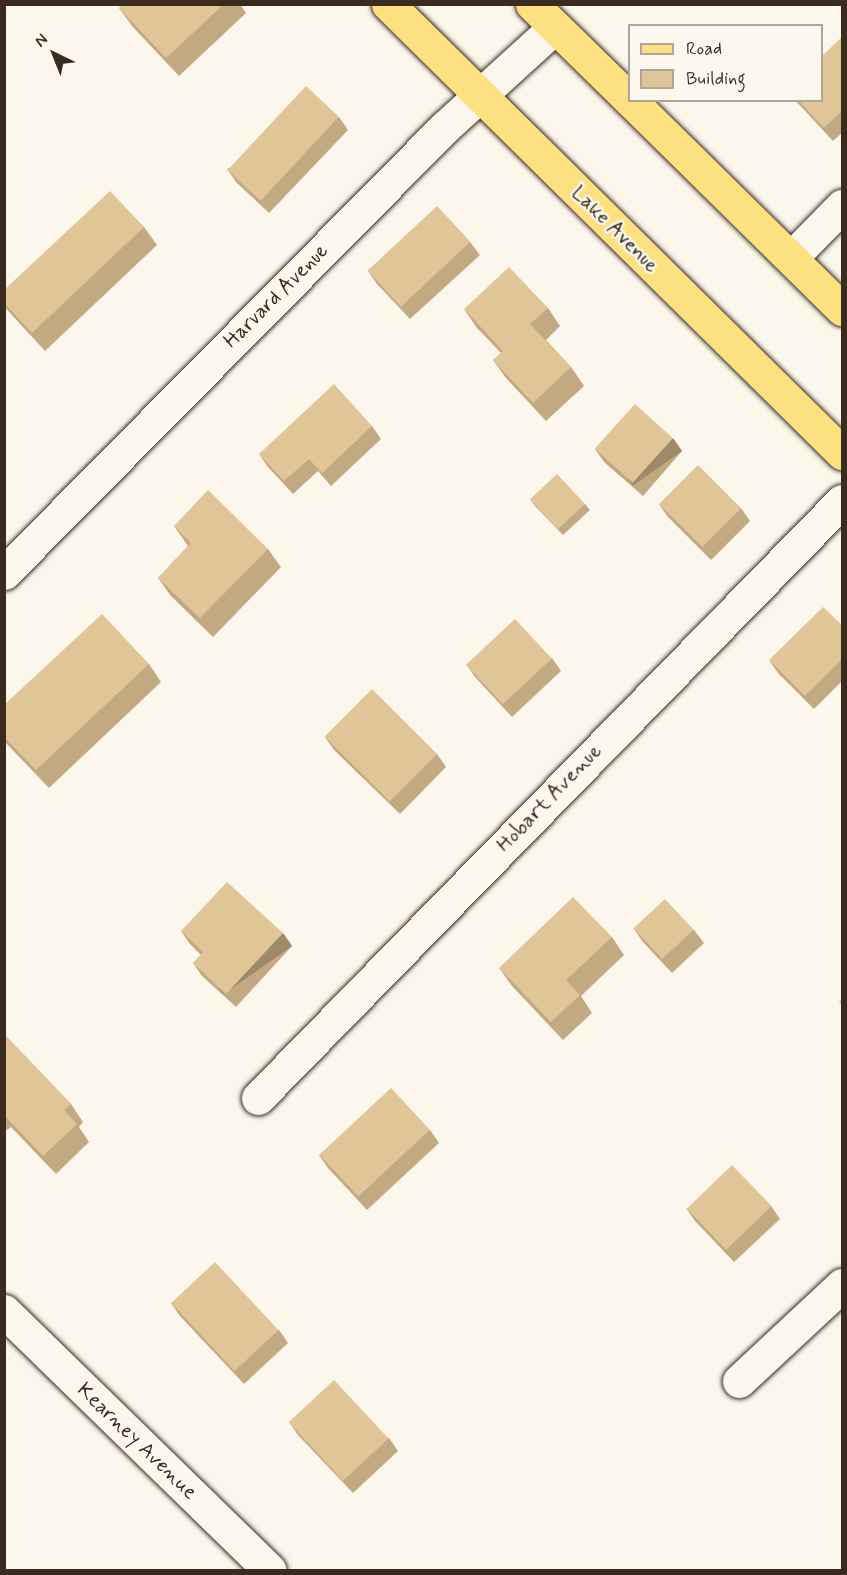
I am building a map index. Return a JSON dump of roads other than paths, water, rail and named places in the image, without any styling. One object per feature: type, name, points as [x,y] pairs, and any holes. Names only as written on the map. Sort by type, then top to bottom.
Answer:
[{"type":"main road","name":"Lake Avenue","points":[[388,4],[843,453]]},
{"type":"main road","points":[[544,16],[628,98]]},
{"type":"main road","points":[[632,102],[843,309]]},
{"type":"street","name":"Harvard Avenue","points":[[4,573],[313,259],[480,96],[544,16]]},
{"type":"street","points":[[791,258],[843,206]]},
{"type":"street","name":"Hobart Avenue","points":[[258,1098],[843,501]]},
{"type":"street","points":[[739,1381],[843,1285]]},
{"type":"street","name":"Kearney Avenue","points":[[4,1311],[269,1570]]}]
